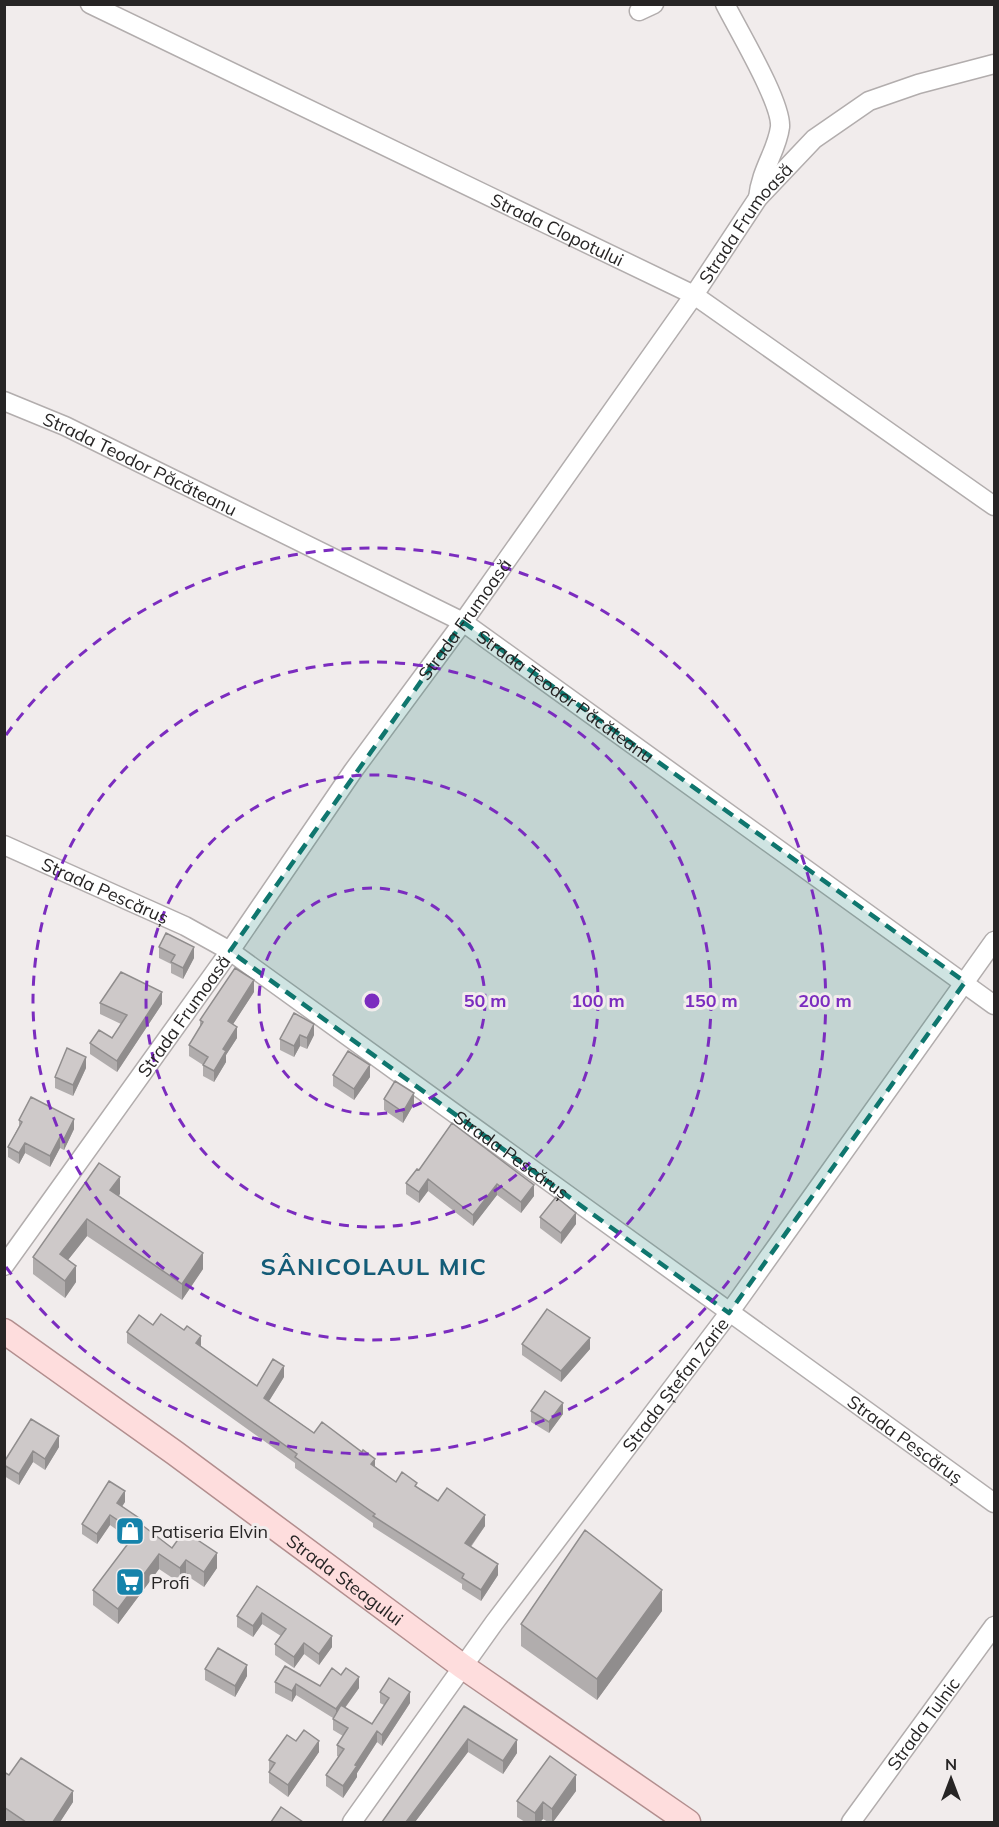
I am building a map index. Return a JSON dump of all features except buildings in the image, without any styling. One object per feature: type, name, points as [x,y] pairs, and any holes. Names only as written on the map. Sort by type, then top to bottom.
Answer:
[{"type":"main road","name":"Strada Steagului","points":[[4,1331],[175,1453],[462,1666],[688,1822]]},
{"type":"street","name":"Strada Clopotului","points":[[90,4],[694,295],[994,506]]},
{"type":"street","points":[[725,4],[779,116],[777,138],[760,178],[758,198]]},
{"type":"street","name":"Strada Frumoasă","points":[[4,1266],[231,951],[353,771],[463,622],[694,295],[758,198],[814,139],[869,101],[929,81],[994,64]]},
{"type":"street","name":"Strada Teodor Păcăteanu","points":[[4,401],[65,426],[463,622],[994,1005]]},
{"type":"street","name":"Strada Pescăruș","points":[[4,845],[185,926],[231,951],[994,1503]]},
{"type":"street","name":"Strada Ștefan Zarie","points":[[352,1822],[462,1666],[729,1313],[994,941]]},
{"type":"street","name":"Strada Tulnic","points":[[851,1822],[994,1626]]},
{"type":"highlighted area","points":[[463,622],[965,982],[729,1313],[230,951]]},
{"type":"place","name":"Patiseria Elvin","points":[[130,1531]]},
{"type":"place","name":"Profi","points":[[130,1582]]},
{"type":"district","name":"SÂNICOLAUL MIC","points":[[374,1266]]}]
